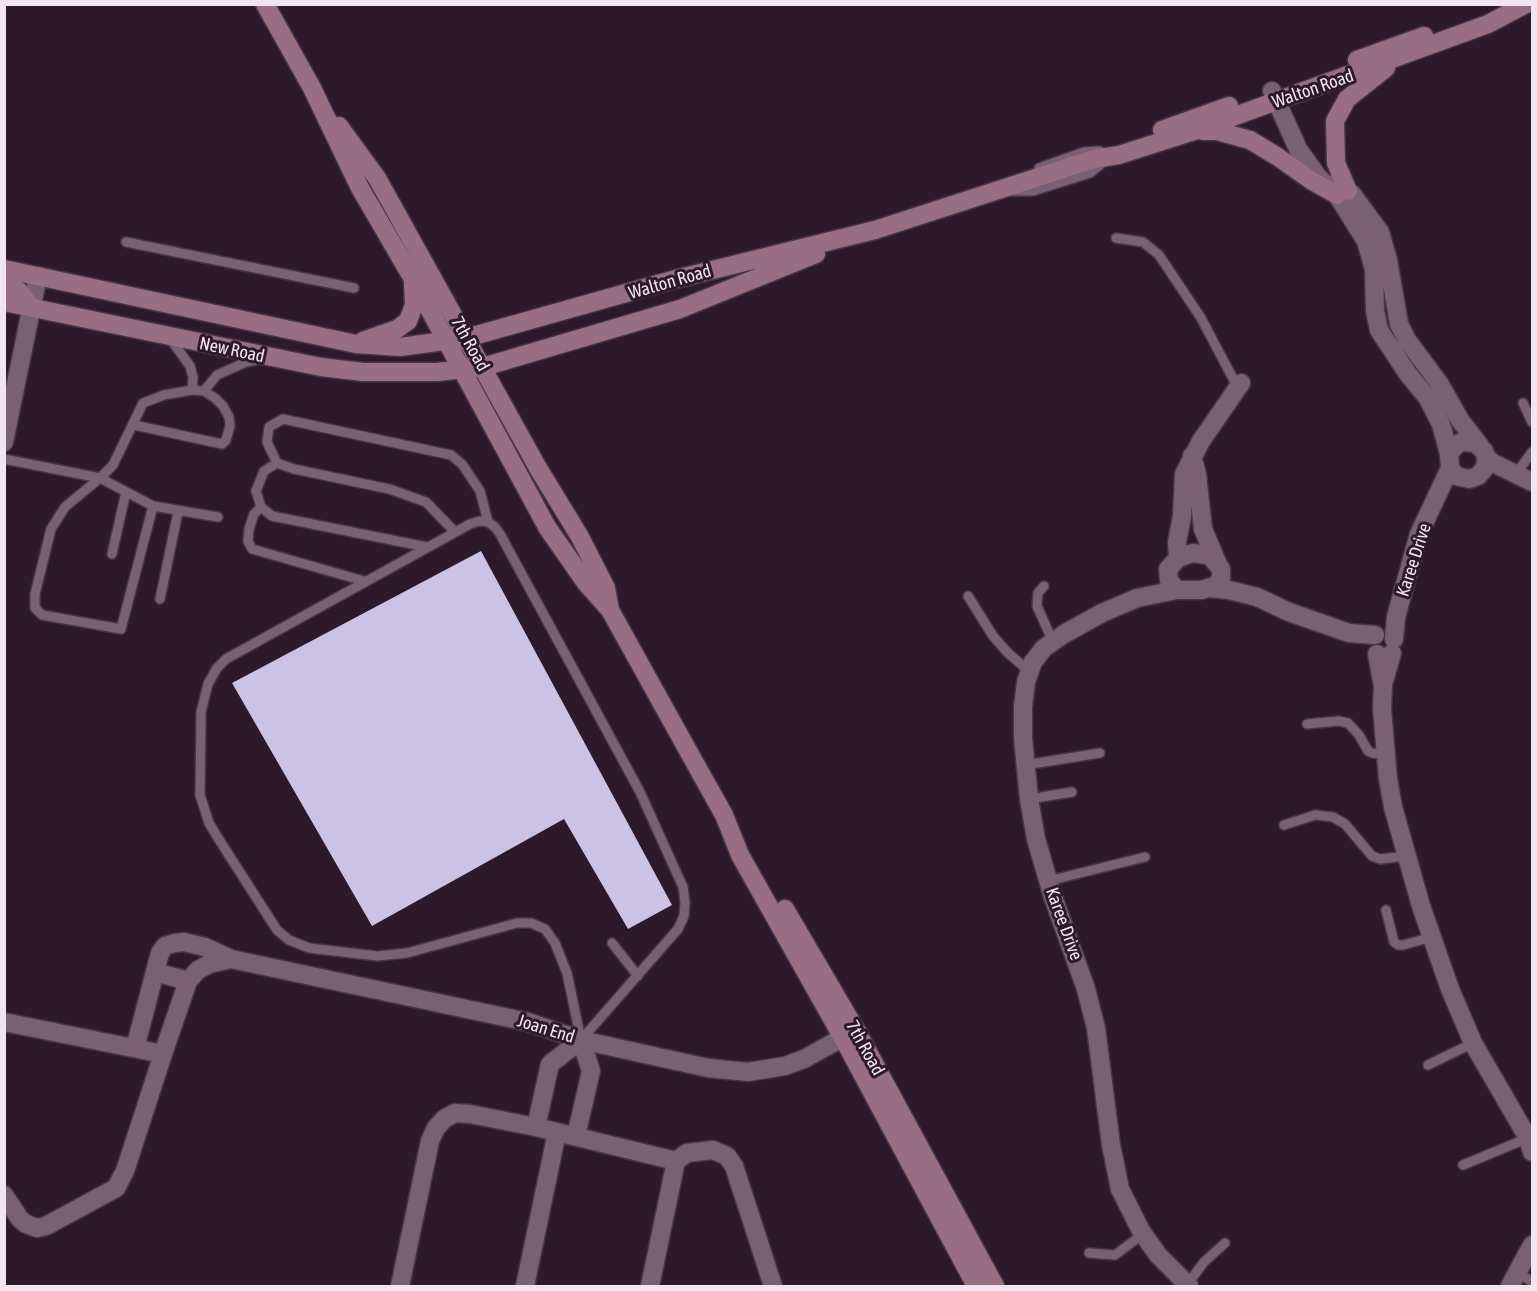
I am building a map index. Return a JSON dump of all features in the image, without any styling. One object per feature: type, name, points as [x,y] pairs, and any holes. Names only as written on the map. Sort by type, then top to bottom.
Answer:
[{"type":"main road","name":"7th Road","points":[[265,4],[312,88],[360,188],[413,279],[547,527],[586,584],[610,610],[724,815],[740,855],[849,1034],[995,1287]]},
{"type":"main road","name":"Walton Road","points":[[447,341],[466,338],[676,279],[875,230],[1102,156],[1194,131],[1278,95],[1515,4]]},
{"type":"main road","name":"Walton Road","points":[[1102,156],[1188,120],[1399,58],[1488,24],[1526,4]]},
{"type":"main road","points":[[1343,193],[1336,164],[1335,121],[1347,99],[1399,58]]},
{"type":"main road","name":"7th Road","points":[[312,88],[377,178],[597,570],[606,588],[610,610]]},
{"type":"main road","points":[[1194,131],[1217,131],[1250,140],[1312,181],[1343,193]]},
{"type":"main road","name":"Walton Road","points":[[462,370],[483,367],[680,309],[875,230]]},
{"type":"main road","name":"New Road","points":[[4,269],[356,344],[400,347],[447,341]]},
{"type":"main road","points":[[356,344],[397,329],[408,321],[414,305],[413,279]]},
{"type":"main road","points":[[4,284],[18,290],[32,308]]},
{"type":"main road","name":"New Road","points":[[4,302],[321,367],[363,372],[420,373],[462,370]]},
{"type":"main road","name":"7th Road","points":[[849,1034],[976,1287]]},
{"type":"street","points":[[1278,95],[1298,149],[1318,177],[1343,193],[1359,213],[1380,232],[1388,260],[1396,313],[1403,331],[1483,452],[1485,468],[1460,469]]},
{"type":"street","points":[[1359,213],[1374,269],[1375,311],[1379,330],[1427,397],[1460,469]]},
{"type":"street","points":[[4,442],[38,276]]},
{"type":"street","points":[[1386,340],[1403,331]]},
{"type":"street","points":[[1178,558],[1177,542],[1182,516],[1184,474],[1192,456],[1240,386]]},
{"type":"street","points":[[1460,469],[1457,444],[1475,443],[1483,452],[1524,478]]},
{"type":"street","points":[[1192,456],[1197,474],[1203,529],[1219,567],[1218,583],[1201,590],[1172,583],[1170,565],[1178,558],[1193,554],[1208,555],[1219,567],[1257,597]]},
{"type":"street","points":[[1460,469],[1524,478]]},
{"type":"street","name":"Karee Drive","points":[[1460,469],[1446,498],[1433,505],[1419,534],[1396,617],[1382,644],[1386,755],[1394,807],[1432,937],[1473,1043],[1530,1145]]},
{"type":"street","points":[[1182,516],[1201,514]]},
{"type":"street","name":"Karee Drive","points":[[1172,583],[1102,614],[1044,648],[1034,662],[1026,682],[1023,707],[1025,765],[1036,839],[1048,881],[1083,978],[1096,1028],[1111,1145],[1120,1188],[1143,1234],[1158,1255],[1188,1286]]},
{"type":"street","points":[[1209,588],[1257,597],[1289,612],[1382,644]]},
{"type":"street","name":"Joan End","points":[[135,1048],[160,953],[165,946],[184,942],[205,947],[231,958],[528,1022],[581,1040],[708,1068],[748,1072],[785,1066],[804,1059],[849,1034]]},
{"type":"street","points":[[4,1195],[20,1219],[37,1228],[46,1226],[116,1188],[125,1171],[188,981],[198,970],[209,964],[231,958]]},
{"type":"street","points":[[155,972],[188,981]]},
{"type":"street","points":[[4,1022],[162,1054]]},
{"type":"street","points":[[536,1127],[550,1064],[581,1040],[591,1071],[576,1136]]},
{"type":"street","points":[[400,1287],[430,1141],[436,1128],[444,1119],[455,1113],[536,1127],[676,1161]]},
{"type":"street","points":[[525,1287],[557,1132]]},
{"type":"street","points":[[650,1287],[676,1161],[687,1153],[699,1150],[713,1150],[727,1156],[738,1175],[773,1287]]},
{"type":"street","points":[[1520,1280],[1533,1245]]},
{"type":"lane","points":[[1116,238],[1143,242],[1159,255],[1201,318],[1240,386]]},
{"type":"lane","points":[[126,242],[354,288]]},
{"type":"lane","points":[[169,337],[190,366],[193,377],[192,390]]},
{"type":"lane","points":[[204,391],[217,375],[246,362],[266,357]]},
{"type":"lane","points":[[134,425],[222,444],[226,440],[230,426],[229,417],[223,406],[204,391],[192,390],[164,395],[143,403],[113,465],[65,507],[51,529],[35,594],[35,608],[42,615],[121,629],[153,506]]},
{"type":"lane","points":[[1522,403],[1533,422]]},
{"type":"lane","points":[[277,463],[267,442],[269,427],[283,419],[451,455],[462,464],[480,491],[488,522],[500,534],[640,792],[683,887],[684,916],[678,929],[581,1040]]},
{"type":"lane","points":[[1524,478],[1533,452]]},
{"type":"lane","points":[[4,459],[100,478],[153,506],[218,517]]},
{"type":"lane","points":[[427,547],[272,516],[261,507],[256,491],[264,471],[277,463],[389,489],[426,502],[455,532]]},
{"type":"lane","points":[[112,554],[126,492]]},
{"type":"lane","points":[[261,507],[254,514],[249,529],[248,541],[252,549],[364,581]]},
{"type":"lane","points":[[160,599],[178,512]]},
{"type":"lane","points":[[488,522],[470,524],[226,659],[207,684],[201,712],[200,795],[209,823],[278,930],[289,940],[309,948],[376,956],[418,950],[517,922],[531,922],[546,928],[555,943],[567,973],[581,1040]]},
{"type":"lane","points":[[1044,586],[1038,593],[1037,606],[1053,642]]},
{"type":"lane","points":[[968,596],[993,636],[1030,672]]},
{"type":"lane","points":[[1307,724],[1339,721],[1348,723],[1368,750],[1372,753],[1386,755]]},
{"type":"lane","points":[[1025,765],[1100,753]]},
{"type":"lane","points":[[1029,799],[1072,792]]},
{"type":"lane","points":[[1284,825],[1315,815],[1333,817],[1345,824],[1372,856],[1380,860],[1407,856]]},
{"type":"lane","points":[[1048,881],[1145,857]]},
{"type":"lane","points":[[1386,910],[1394,942],[1398,945],[1432,937]]},
{"type":"lane","points":[[612,943],[638,976]]},
{"type":"lane","points":[[1428,1065],[1473,1043]]},
{"type":"lane","points":[[1463,1165],[1530,1145]]},
{"type":"lane","points":[[1089,1253],[1115,1255],[1143,1234]]},
{"type":"lane","points":[[1188,1286],[1204,1262],[1225,1243]]},
{"type":"building","points":[[481,551],[672,905],[628,929],[564,819],[372,926],[232,683]]}]
